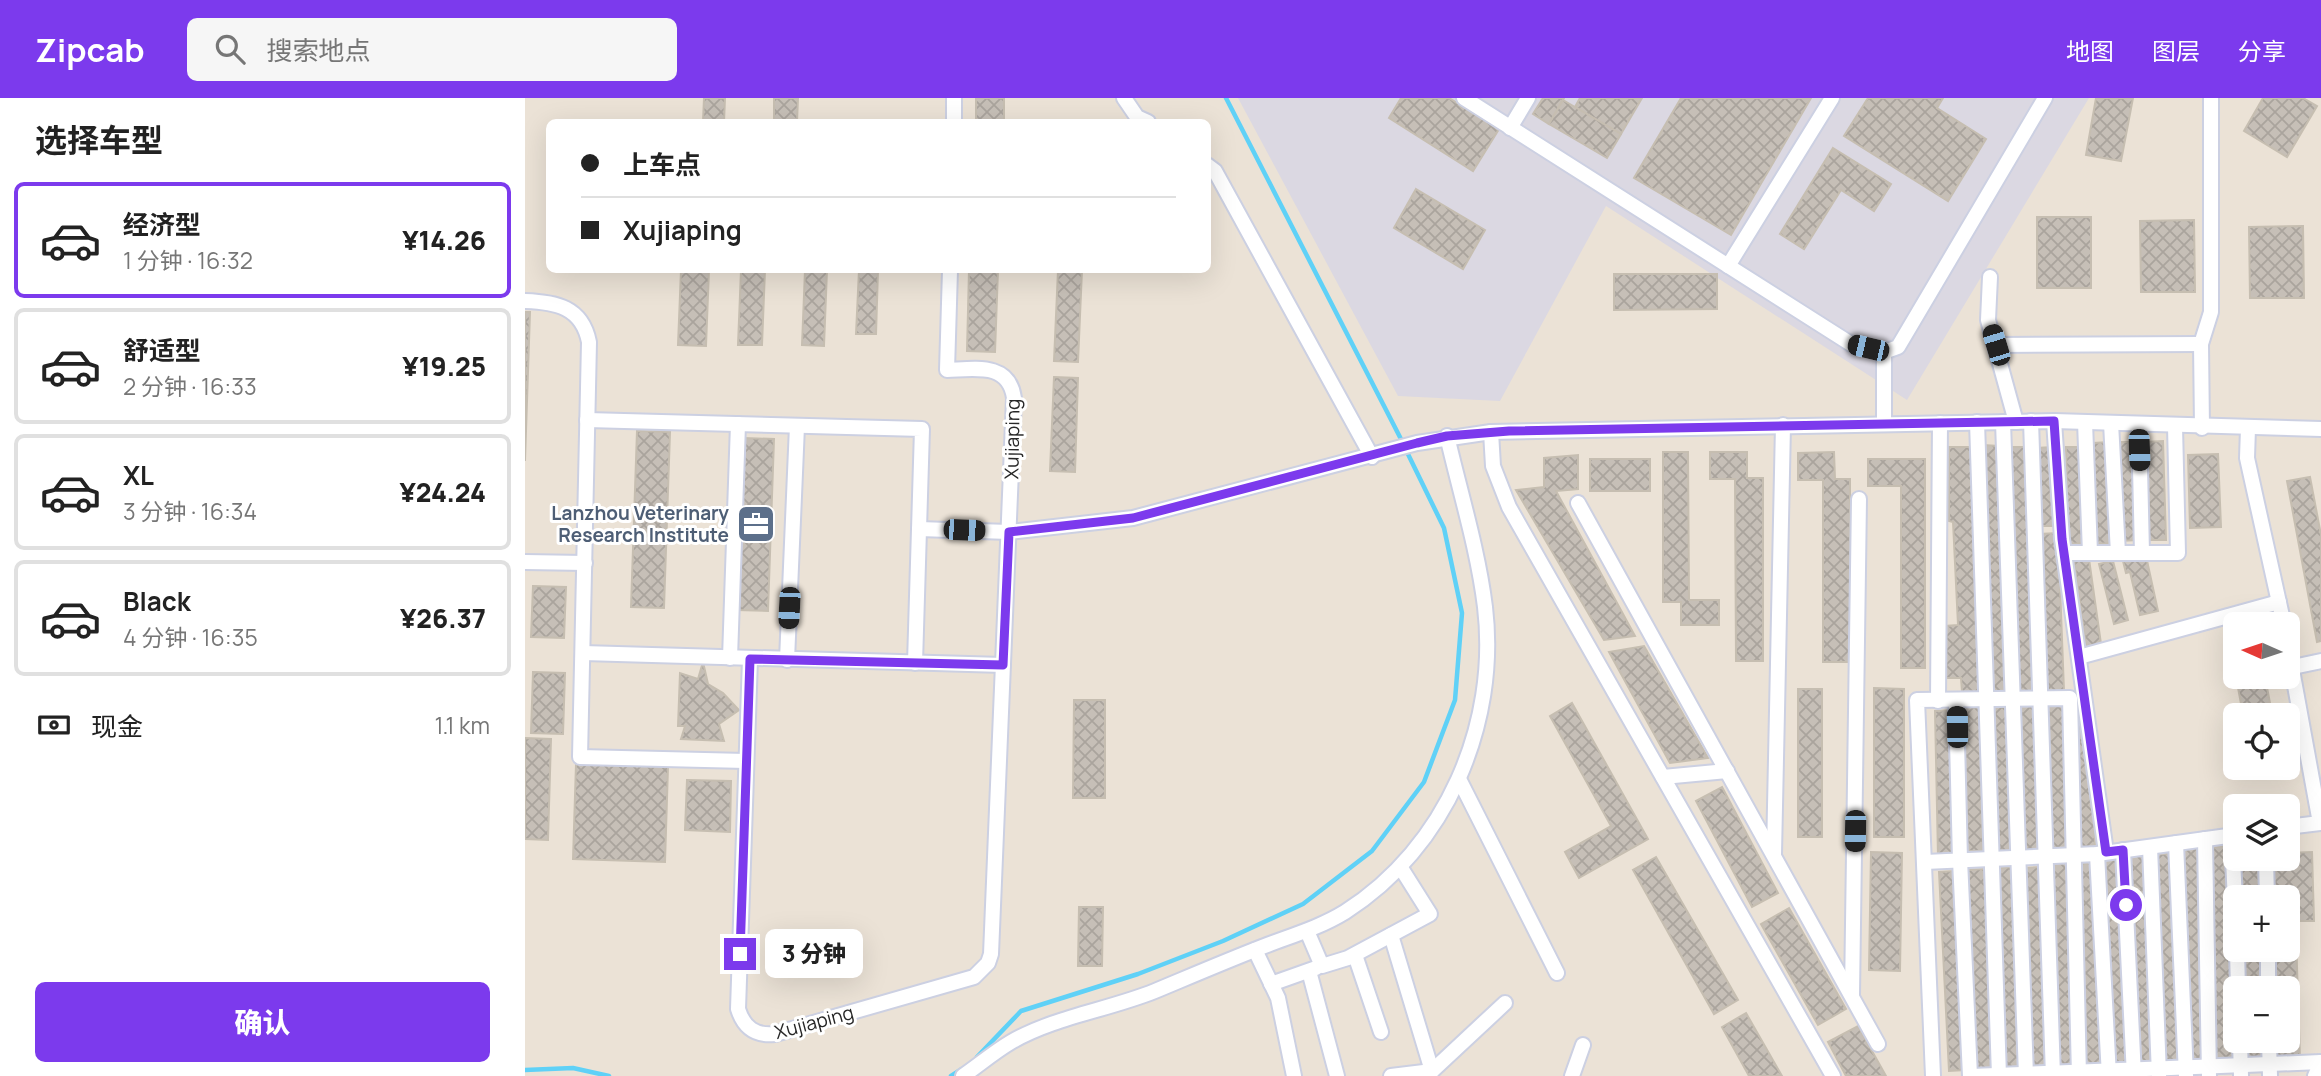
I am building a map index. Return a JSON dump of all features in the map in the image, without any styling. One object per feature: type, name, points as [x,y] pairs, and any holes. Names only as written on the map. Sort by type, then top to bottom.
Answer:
[{"type":"street","points":[[954,98],[954,119]]},
{"type":"street","points":[[1124,98],[1137,117],[1141,119]]},
{"type":"street","points":[[1464,98],[1851,344],[1884,352],[1898,348],[2045,98]]},
{"type":"street","points":[[1510,128],[1528,98]]},
{"type":"street","points":[[1728,266],[1832,98]]},
{"type":"street","points":[[2202,428],[2201,344],[2211,312],[2213,99]]},
{"type":"street","points":[[1211,168],[1216,171],[1371,457]]},
{"type":"street","name":"Xujiaping","points":[[750,659],[738,1009],[747,1027],[755,1032],[775,1034],[974,976],[988,963],[991,954],[1013,389],[1009,381],[995,370],[947,370],[950,273]]},
{"type":"street","points":[[1990,278],[1988,320],[2017,422],[2035,529],[2053,1074]]},
{"type":"street","points":[[525,301],[559,304],[574,313],[584,326],[589,350],[580,757],[746,761]]},
{"type":"street","points":[[1996,345],[2201,344]]},
{"type":"street","points":[[1884,352],[1884,423]]},
{"type":"street","points":[[587,420],[922,429],[915,663]]},
{"type":"street","points":[[919,529],[1009,532],[1133,518],[1417,443],[1447,436],[1492,432],[2054,421],[2202,428],[2321,429]]},
{"type":"street","points":[[2054,421],[2061,528],[2079,657],[2101,853],[2109,1073]]},
{"type":"street","points":[[1977,422],[1999,1075]]},
{"type":"street","points":[[2017,422],[2014,699],[2026,1075]]},
{"type":"street","points":[[2085,422],[2090,553]]},
{"type":"street","points":[[1938,701],[1940,423]]},
{"type":"street","points":[[2111,423],[2117,552]]},
{"type":"street","points":[[730,658],[738,424]]},
{"type":"street","points":[[1774,856],[1783,425]]},
{"type":"street","points":[[2139,425],[2142,553]]},
{"type":"street","points":[[787,660],[797,426]]},
{"type":"street","points":[[2064,552],[2178,553],[2175,426]]},
{"type":"street","points":[[2248,429],[2247,458],[2281,612]]},
{"type":"street","points":[[1492,432],[1493,466],[1509,507],[1833,1076]]},
{"type":"street","points":[[963,1076],[1011,1042],[1055,1024],[1110,1008],[1307,930],[1345,911],[1401,869],[1440,813],[1458,779],[1482,707],[1487,631],[1481,580],[1447,436]]},
{"type":"street","points":[[1852,998],[1860,499]]},
{"type":"street","points":[[1578,503],[1878,1044]]},
{"type":"street","points":[[2035,529],[2061,528]]},
{"type":"street","points":[[525,562],[585,563]]},
{"type":"street","points":[[2079,657],[2279,602]]},
{"type":"street","points":[[583,653],[1003,665]]},
{"type":"street","points":[[2300,666],[2321,661]]},
{"type":"street","points":[[2297,690],[2320,822],[2300,825]]},
{"type":"street","points":[[1933,1076],[1917,700],[2042,698],[2070,698],[2079,1074]]},
{"type":"street","points":[[1956,701],[1960,860],[1971,1076],[2270,1070],[2321,1062]]},
{"type":"street","points":[[1663,777],[1727,771]]},
{"type":"street","points":[[1458,779],[1557,973]]},
{"type":"street","points":[[1925,862],[2101,853],[2223,837]]},
{"type":"street","points":[[2205,839],[2209,1071]]},
{"type":"street","points":[[2176,843],[2186,1072]]},
{"type":"street","points":[[2150,847],[2159,1072]]},
{"type":"street","points":[[2123,850],[2134,1073]]},
{"type":"street","points":[[1271,984],[1355,955],[1430,914],[1401,869]]},
{"type":"street","points":[[1307,930],[1337,1076]]},
{"type":"street","points":[[1391,935],[1432,1071]]},
{"type":"street","points":[[1255,950],[1278,998],[1294,1076]]},
{"type":"street","points":[[1355,955],[1381,1032]]},
{"type":"street","points":[[1391,1076],[1432,1071],[1505,1003]]},
{"type":"street","points":[[1572,1076],[1583,1045]]},
{"type":"street","points":[[2315,1076],[2321,1062]]},
{"type":"shaded area","points":[[1238,98],[2089,98],[1907,400],[1606,206],[1500,401],[1398,396]]},
{"type":"building","points":[[704,98],[725,98],[724,119],[703,119]]},
{"type":"building","points":[[774,98],[798,98],[797,119],[774,119]]},
{"type":"building","points":[[976,98],[1004,98],[1004,119],[976,119]]},
{"type":"building","points":[[1401,98],[1449,98],[1499,129],[1473,171],[1389,118]]},
{"type":"building","points":[[1543,98],[1564,98],[1549,124],[1533,114]]},
{"type":"building","points":[[1580,98],[1642,98],[1621,134],[1575,107]]},
{"type":"building","points":[[1681,98],[1811,98],[1731,235],[1634,178]]},
{"type":"building","points":[[1868,98],[1943,98],[1937,108],[1986,139],[1948,201],[1844,136]]},
{"type":"building","points":[[2096,98],[2133,98],[2121,161],[2086,155]]},
{"type":"building","points":[[2263,98],[2303,98],[2317,106],[2287,157],[2244,131]]},
{"type":"building","points":[[1563,100],[1621,134],[1607,158],[1549,124]]},
{"type":"building","points":[[1833,148],[1891,184],[1874,211],[1841,190],[1804,249],[1780,234]]},
{"type":"building","points":[[1416,189],[1485,230],[1463,269],[1394,228]]},
{"type":"building","points":[[2037,217],[2091,217],[2091,288],[2037,288]]},
{"type":"building","points":[[2194,220],[2195,292],[2141,292],[2140,221]]},
{"type":"building","points":[[2303,226],[2304,298],[2250,298],[2249,227]]},
{"type":"building","points":[[681,273],[709,273],[706,346],[678,345]]},
{"type":"building","points":[[741,273],[765,273],[762,345],[738,345]]},
{"type":"building","points":[[805,273],[827,273],[824,346],[802,345]]},
{"type":"building","points":[[859,273],[878,273],[876,334],[856,334]]},
{"type":"building","points":[[969,273],[998,273],[995,352],[967,351]]},
{"type":"building","points":[[1058,273],[1082,273],[1078,362],[1054,361]]},
{"type":"building","points":[[1614,274],[1717,274],[1717,309],[1614,310]]},
{"type":"building","points":[[525,312],[530,312],[525,461]]},
{"type":"building","points":[[1054,377],[1078,378],[1075,472],[1050,471]]},
{"type":"building","points":[[637,431],[670,432],[664,608],[631,607]]},
{"type":"building","name":"Lanzhou Veterinary Research Institute","points":[[743,438],[774,439],[768,611],[737,610]]},
{"type":"building","points":[[2163,441],[2166,540],[2146,540],[2144,442]]},
{"type":"building","points":[[2110,442],[2113,543],[2095,544],[2093,443]]},
{"type":"building","points":[[2116,442],[2136,442],[2138,540],[2119,541]]},
{"type":"building","points":[[1982,445],[1999,446],[2008,695],[1990,694]]},
{"type":"building","points":[[1949,447],[1974,447],[1982,692],[1962,692],[1961,678],[1944,678],[1945,626],[1958,625],[1953,522],[1949,521]]},
{"type":"building","points":[[2008,447],[2027,447],[2036,692],[2017,693]]},
{"type":"building","points":[[2053,447],[2055,526],[2038,526],[2036,448]]},
{"type":"building","points":[[2066,447],[2082,447],[2085,543],[2068,544]]},
{"type":"building","points":[[1663,452],[1688,452],[1689,600],[1719,600],[1719,625],[1681,625],[1681,602],[1663,602]]},
{"type":"building","points":[[1710,452],[1747,452],[1747,478],[1763,478],[1763,661],[1736,661],[1735,479],[1710,479]]},
{"type":"building","points":[[1834,452],[1835,479],[1850,479],[1850,662],[1823,662],[1823,480],[1798,480],[1798,453]]},
{"type":"building","points":[[2218,454],[2221,527],[2190,528],[2188,455]]},
{"type":"building","points":[[1578,455],[1578,489],[1556,491],[1635,636],[1604,640],[1516,490],[1544,487],[1544,458]]},
{"type":"building","points":[[1590,459],[1650,459],[1650,491],[1590,491]]},
{"type":"building","points":[[1868,459],[1925,459],[1925,668],[1901,668],[1901,486],[1868,486]]},
{"type":"building","points":[[2310,477],[2321,535],[2321,641],[2317,642],[2287,481]]},
{"type":"building","points":[[2058,533],[2064,691],[2045,691],[2039,534]]},
{"type":"building","points":[[2146,556],[2158,611],[2140,615],[2130,572],[2126,573],[2123,561]]},
{"type":"building","points":[[2089,559],[2101,644],[2086,646],[2074,561]]},
{"type":"building","points":[[2113,561],[2128,620],[2114,624],[2099,564]]},
{"type":"building","points":[[533,586],[566,587],[564,638],[531,637]]},
{"type":"building","points":[[1644,646],[1708,758],[1670,763],[1609,652]]},
{"type":"building","points":[[703,662],[708,684],[723,693],[739,710],[719,724],[724,741],[681,739],[685,726],[678,726],[680,673],[698,679]]},
{"type":"building","points":[[533,672],[565,673],[563,734],[531,733]]},
{"type":"building","points":[[1874,688],[1904,689],[1904,837],[1874,837]]},
{"type":"building","points":[[1798,689],[1822,689],[1822,837],[1798,837]]},
{"type":"building","points":[[2238,690],[2268,690],[2270,703],[2241,703]]},
{"type":"building","points":[[2073,692],[2080,693],[2094,791],[2095,847],[2077,848]]},
{"type":"building","points":[[1074,700],[1105,700],[1105,798],[1073,798]]},
{"type":"building","points":[[1572,703],[1648,839],[1579,878],[1565,852],[1611,826],[1550,716]]},
{"type":"building","points":[[2047,704],[2065,704],[2068,849],[2050,850]]},
{"type":"building","points":[[1992,705],[2010,705],[2013,850],[1995,851]]},
{"type":"building","points":[[2019,705],[2038,705],[2040,850],[2022,851]]},
{"type":"building","points":[[1962,706],[1980,706],[1983,851],[1965,851]]},
{"type":"building","points":[[1953,710],[1956,856],[1938,856],[1935,711]]},
{"type":"building","points":[[525,738],[551,739],[548,840],[525,839]]},
{"type":"building","points":[[576,764],[668,767],[665,862],[573,859]]},
{"type":"building","points":[[687,780],[731,781],[730,832],[685,830]]},
{"type":"building","points":[[1722,787],[1778,893],[1752,907],[1696,801]]},
{"type":"building","points":[[2201,845],[2204,1061],[2189,1061],[2180,848]]},
{"type":"building","points":[[2223,846],[2223,871],[2229,871],[2229,885],[2223,885],[2223,962],[2232,962],[2232,976],[2223,976],[2223,1053],[2235,1053],[2235,1058],[2215,1060],[2211,848]]},
{"type":"building","points":[[1871,852],[1902,853],[1900,971],[1869,970]]},
{"type":"building","points":[[2300,852],[2312,852],[2314,921],[2300,921],[2300,885],[2272,885],[2272,871],[2300,871]]},
{"type":"building","points":[[2156,854],[2172,854],[2179,1063],[2163,1064]]},
{"type":"building","points":[[2129,856],[2145,856],[2155,1063],[2138,1064]]},
{"type":"building","points":[[1656,857],[1738,1000],[1714,1014],[1633,870]]},
{"type":"building","points":[[2119,858],[2129,1064],[2112,1065],[2102,859]]},
{"type":"building","points":[[2069,863],[2075,1067],[2058,1067],[2052,864]]},
{"type":"building","points":[[2095,863],[2103,1066],[2084,1067],[2079,864]]},
{"type":"building","points":[[2014,867],[2021,1068],[2005,1069],[1997,868]]},
{"type":"building","points":[[2041,867],[2051,1067],[2031,1068],[2024,868]]},
{"type":"building","points":[[1984,869],[1993,1069],[1977,1069],[1967,870]]},
{"type":"building","points":[[1955,871],[1965,1070],[1949,1071],[1939,872]]},
{"type":"building","points":[[2239,871],[2258,871],[2259,885],[2240,885]]},
{"type":"building","points":[[1079,907],[1103,907],[1102,966],[1078,966]]},
{"type":"building","points":[[1789,908],[1846,1009],[1818,1025],[1761,924]]},
{"type":"building","points":[[2242,962],[2260,962],[2261,976],[2243,976]]},
{"type":"building","points":[[2273,962],[2297,962],[2297,976],[2273,976]]},
{"type":"building","points":[[1746,1013],[1782,1076],[1749,1076],[1722,1027]]},
{"type":"building","points":[[1858,1026],[1886,1076],[1846,1076],[1828,1042]]},
{"type":"building","points":[[2245,1053],[2263,1053],[2263,1057],[2245,1059]]},
{"type":"building","points":[[2274,1053],[2300,1053],[2300,1059],[2274,1061]]},
{"type":"waterway","points":[[1226,98],[1403,443]]},
{"type":"waterway","points":[[977,1057],[1021,1011],[1138,974],[1223,941],[1303,904],[1372,851],[1424,782],[1455,700],[1462,613],[1444,528],[1406,450]]},
{"type":"waterway","points":[[525,1070],[573,1068],[609,1076]]},
{"type":"waterway","points":[[951,1076],[962,1069]]},
{"type":"place","name":"Lanzhou Veterinary Research Institute","points":[[756,524]]},
{"type":"route","points":[[740,954],[750,659],[1003,665],[1009,532],[1133,518],[1447,436],[1509,431],[2054,421],[2062,539],[2106,852],[2123,850],[2126,905]]}]
